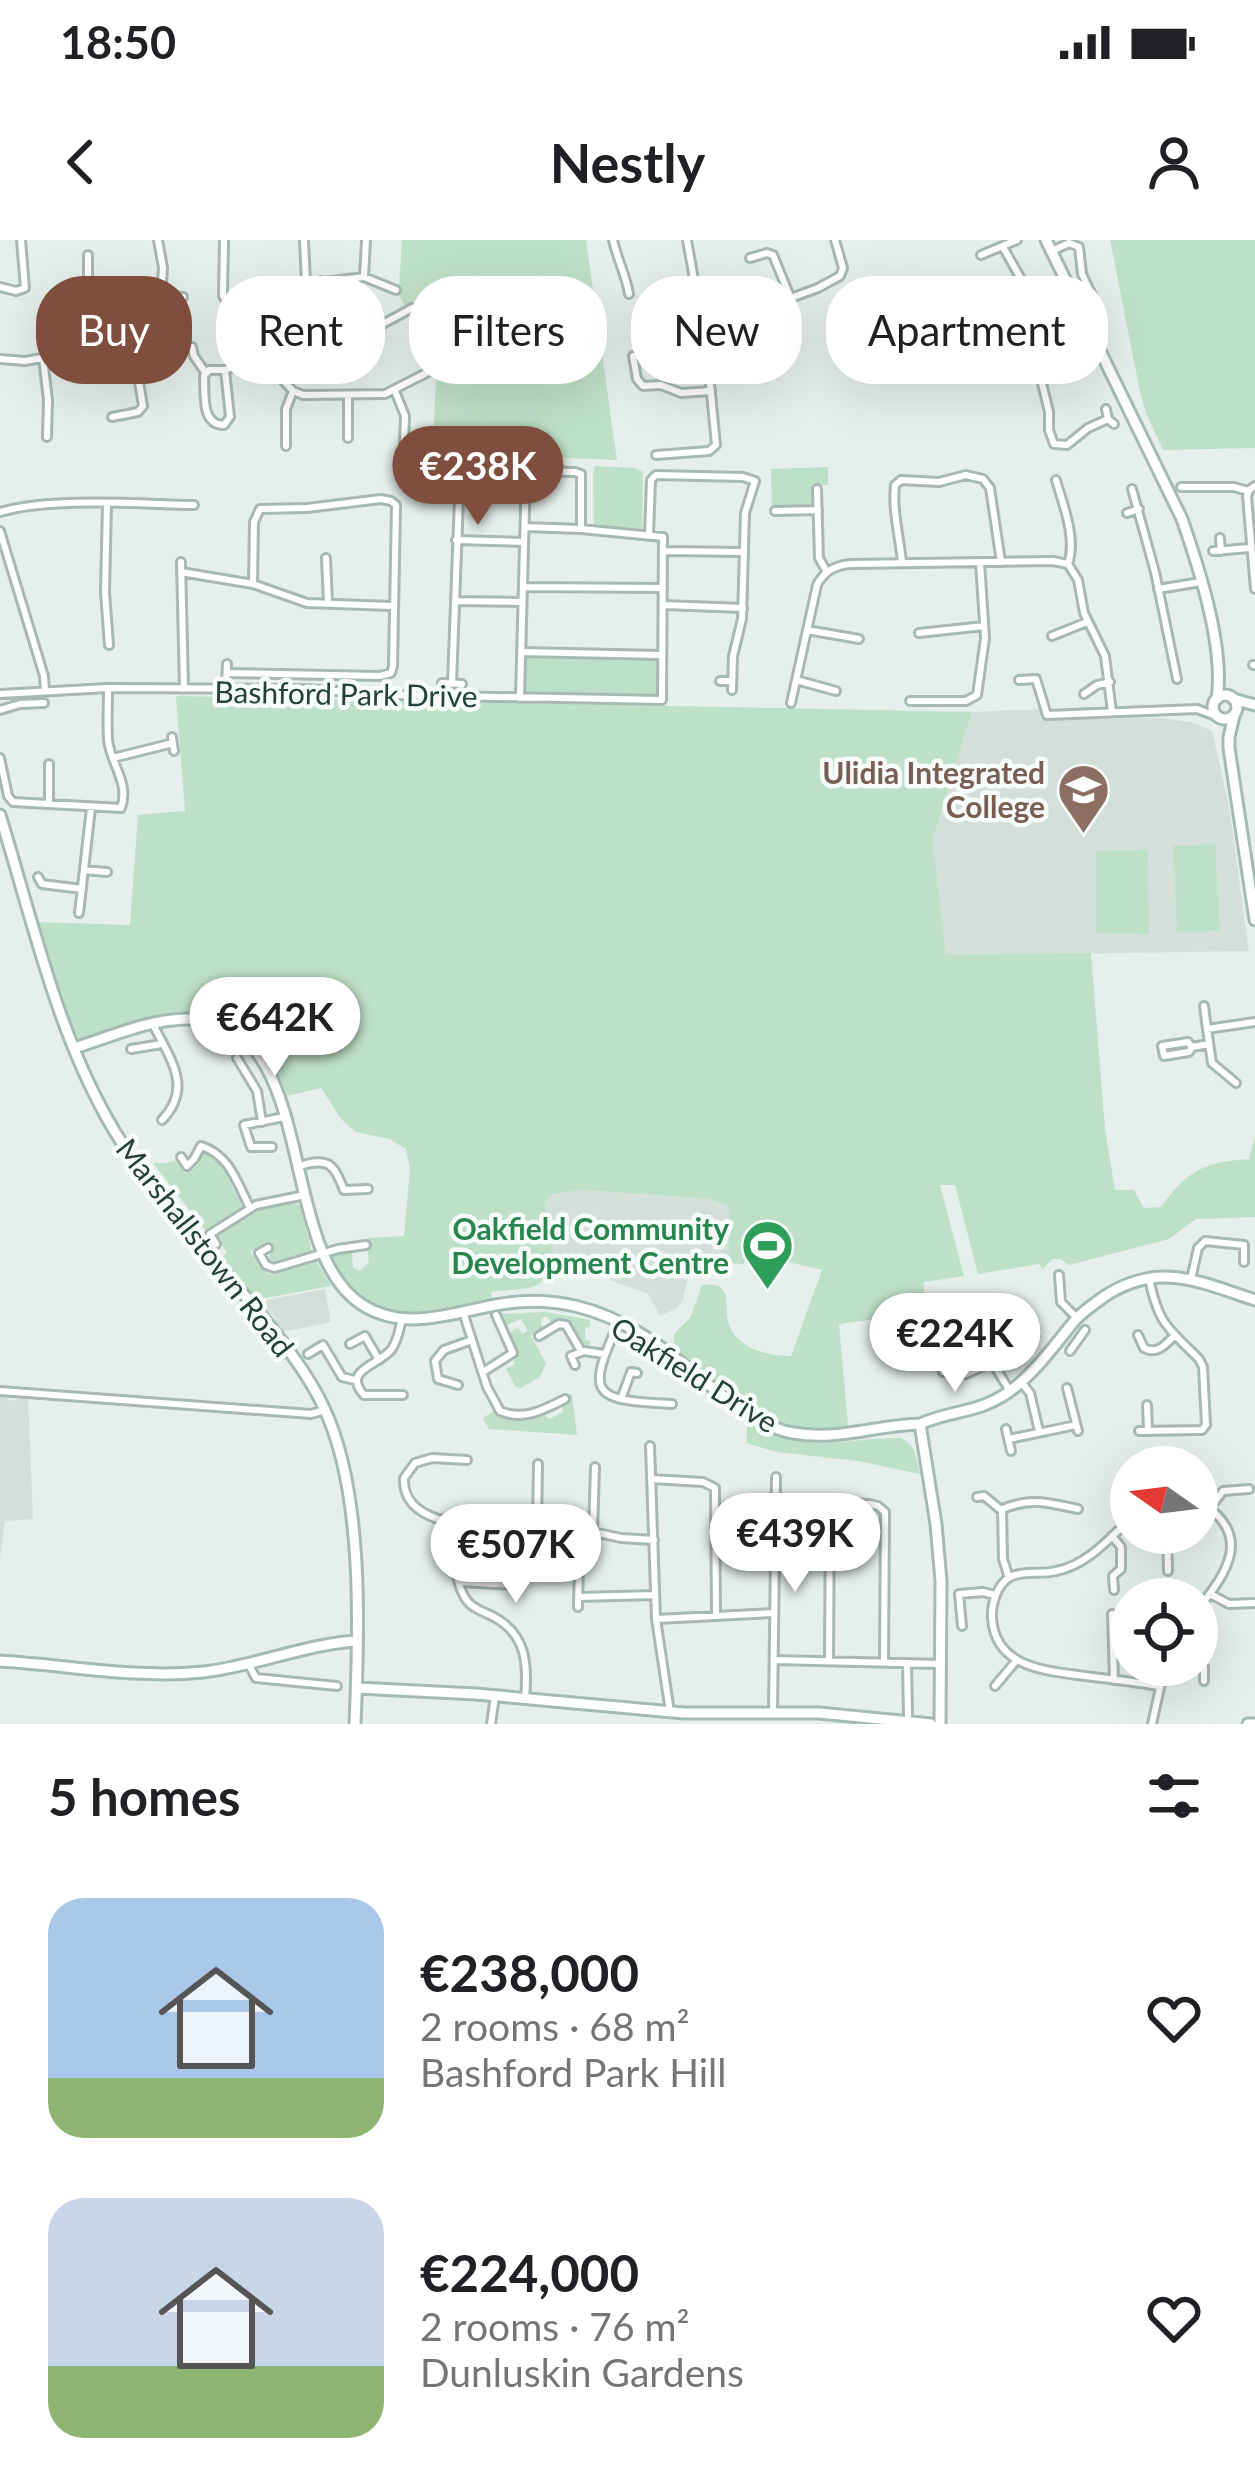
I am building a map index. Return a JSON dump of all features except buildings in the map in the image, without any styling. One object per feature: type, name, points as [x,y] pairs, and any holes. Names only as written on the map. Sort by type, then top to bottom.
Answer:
[{"type":"street","points":[[0,287],[25,288],[21,240]]},
{"type":"street","points":[[158,240],[162,276]]},
{"type":"street","points":[[223,276],[224,240]]},
{"type":"street","points":[[304,240],[305,276]]},
{"type":"street","points":[[364,276],[367,240]]},
{"type":"street","points":[[614,240],[629,293]]},
{"type":"street","points":[[686,240],[693,276]]},
{"type":"street","points":[[802,294],[840,276],[843,266],[835,240]]},
{"type":"street","points":[[982,255],[1018,240]]},
{"type":"street","points":[[1083,276],[1079,247],[1049,245],[1182,520],[1202,582],[1220,676],[1237,705],[1228,737]]},
{"type":"street","points":[[1003,247],[1019,276]]},
{"type":"street","points":[[750,258],[767,253],[775,257],[782,276]]},
{"type":"street","points":[[87,276],[88,255]]},
{"type":"street","points":[[385,286],[396,290]]},
{"type":"street","points":[[193,347],[205,372],[207,416],[218,426],[230,417],[226,384]]},
{"type":"street","points":[[0,358],[36,359]]},
{"type":"street","points":[[205,372],[216,371]]},
{"type":"street","points":[[46,384],[47,437]]},
{"type":"street","points":[[112,417],[142,408],[138,384]]},
{"type":"street","points":[[286,384],[303,395],[348,395],[394,392],[409,384]]},
{"type":"street","points":[[642,384],[682,393],[711,391]]},
{"type":"street","points":[[656,455],[715,448],[710,384]]},
{"type":"street","points":[[1042,384],[1052,442],[1057,446],[1111,421],[1106,409]]},
{"type":"street","points":[[293,391],[286,409],[286,442],[297,439]]},
{"type":"street","points":[[392,439],[404,441],[403,408],[394,392]]},
{"type":"street","points":[[348,395],[348,438]]},
{"type":"street","name":"Bashford Park Drive","points":[[520,698],[526,471]]},
{"type":"street","points":[[442,683],[457,683],[460,472],[581,474],[581,529]]},
{"type":"street","points":[[650,534],[650,480],[656,475],[755,481],[745,513],[742,608],[732,686],[719,681]]},
{"type":"street","points":[[902,563],[896,482],[939,482],[966,475],[988,485],[1001,562]]},
{"type":"street","points":[[1056,480],[1070,533],[1067,564]]},
{"type":"street","points":[[1190,499],[1185,487],[1251,489],[1255,589]]},
{"type":"street","points":[[817,489],[819,559],[827,572]]},
{"type":"street","points":[[1132,489],[1176,675],[1185,669]]},
{"type":"street","points":[[227,673],[389,675],[393,669],[395,504],[386,499],[260,509],[254,521],[253,584]]},
{"type":"street","points":[[0,512],[107,503],[194,505]]},
{"type":"street","points":[[107,503],[109,645]]},
{"type":"street","points":[[1127,513],[1139,509]]},
{"type":"street","points":[[775,511],[818,510]]},
{"type":"street","points":[[521,652],[662,655],[664,605],[664,537],[525,527]]},
{"type":"street","points":[[0,531],[45,692]]},
{"type":"street","points":[[1220,538],[1217,551],[1250,548]]},
{"type":"street","points":[[456,540],[524,542]]},
{"type":"street","points":[[665,550],[744,552]]},
{"type":"street","points":[[326,558],[328,604]]},
{"type":"street","points":[[791,703],[817,586],[827,572],[847,564],[1053,561],[1067,564],[1078,580],[1082,606],[1103,651],[1112,712]]},
{"type":"street","points":[[181,562],[184,689]]},
{"type":"street","points":[[910,701],[975,698],[984,626],[980,562]]},
{"type":"street","points":[[182,572],[253,584],[305,603],[392,605]]},
{"type":"street","points":[[1158,589],[1202,582]]},
{"type":"street","points":[[523,586],[664,588]]},
{"type":"street","points":[[455,601],[522,602]]},
{"type":"street","points":[[664,605],[742,608]]},
{"type":"street","points":[[1052,636],[1088,622]]},
{"type":"street","points":[[919,633],[984,626]]},
{"type":"street","points":[[807,630],[859,639]]},
{"type":"street","name":"Bashford Park Drive","points":[[0,694],[108,688],[317,689],[662,700],[662,655]]},
{"type":"street","points":[[1220,676],[1213,708],[1228,737],[1255,920]]},
{"type":"street","points":[[1019,680],[1036,679],[1047,715],[1197,709],[1227,719],[1255,705],[1232,698],[1197,709]]},
{"type":"street","points":[[796,680],[836,692]]},
{"type":"street","points":[[1084,694],[1110,682]]},
{"type":"street","points":[[0,758],[11,801],[116,810],[123,805],[122,781],[108,738],[108,688]]},
{"type":"street","points":[[0,710],[44,703]]},
{"type":"street","points":[[112,758],[173,744]]},
{"type":"street","points":[[49,764],[49,803]]},
{"type":"street","points":[[79,913],[91,808]]},
{"type":"street","name":"Marshallstown Road","points":[[0,815],[74,1048],[114,1131],[169,1208],[279,1337],[325,1410],[348,1494],[356,1590],[355,1724]]},
{"type":"street","points":[[84,870],[107,872]]},
{"type":"street","points":[[38,877],[42,884],[82,889]]},
{"type":"street","points":[[230,1030],[259,1004],[266,1015],[256,1054]]},
{"type":"street","points":[[1204,1006],[1212,1063],[1237,1083]]},
{"type":"street","points":[[74,1048],[172,1020],[199,1019],[241,1037],[270,1074],[322,1254],[337,1280],[358,1301],[401,1319],[396,1342],[360,1372],[358,1390],[364,1395],[398,1395],[392,1379]]},
{"type":"street","points":[[1207,1029],[1255,1022]]},
{"type":"street","points":[[153,1024],[179,1091],[162,1120]]},
{"type":"street","points":[[136,1045],[162,1043]]},
{"type":"street","points":[[1192,1047],[1209,1044]]},
{"type":"street","points":[[237,1058],[257,1091],[262,1122]]},
{"type":"street","points":[[272,1147],[249,1146],[244,1125],[286,1117]]},
{"type":"street","points":[[181,1157],[187,1166],[200,1146],[219,1154],[250,1208]]},
{"type":"street","points":[[298,1166],[326,1163],[336,1171],[344,1190],[368,1189]]},
{"type":"street","points":[[216,1244],[210,1234],[250,1208],[305,1195]]},
{"type":"street","points":[[1190,1279],[1198,1248],[1207,1241],[1244,1245],[1244,1262]]},
{"type":"street","points":[[268,1248],[259,1253],[274,1268],[366,1245]]},
{"type":"street","points":[[1059,1275],[1061,1302],[1077,1319]]},
{"type":"street","points":[[1147,1405],[1144,1431],[1202,1430],[1206,1425],[1203,1367],[1158,1312],[1149,1278],[1190,1279],[1255,1300]]},
{"type":"street","name":"Oakfield Drive","points":[[401,1319],[425,1320],[508,1303],[577,1306],[620,1322],[655,1343],[748,1414],[791,1433],[832,1435],[920,1424],[979,1408],[1021,1382],[1077,1319],[1117,1288],[1149,1278]]},
{"type":"street","points":[[463,1312],[494,1402],[504,1413],[526,1415],[566,1399]]},
{"type":"street","points":[[941,1327],[940,1317],[977,1313],[992,1362],[1010,1391]]},
{"type":"street","points":[[483,1372],[512,1354],[496,1315]]},
{"type":"street","points":[[984,1329],[1011,1317]]},
{"type":"street","points":[[545,1318],[551,1329]]},
{"type":"street","points":[[620,1322],[604,1354],[599,1386],[621,1399],[672,1404]]},
{"type":"street","points":[[504,1331],[517,1324]]},
{"type":"street","points":[[539,1336],[560,1324],[568,1326],[581,1351]]},
{"type":"street","points":[[1063,1336],[1072,1348],[1085,1330]]},
{"type":"street","points":[[1138,1335],[1150,1351],[1159,1350],[1174,1336]]},
{"type":"street","points":[[350,1344],[365,1336],[379,1360]]},
{"type":"street","points":[[458,1385],[440,1380],[434,1368],[446,1348],[472,1340]]},
{"type":"street","points":[[308,1354],[323,1346],[341,1376],[356,1381]]},
{"type":"street","points":[[575,1365],[571,1356],[581,1351],[604,1354]]},
{"type":"street","points":[[943,1372],[965,1374],[992,1362]]},
{"type":"street","points":[[621,1399],[631,1371]]},
{"type":"street","points":[[1021,1382],[1030,1393],[1040,1431]]},
{"type":"street","points":[[1009,1439],[1077,1428],[1067,1388]]},
{"type":"street","points":[[0,1391],[310,1414],[325,1410]]},
{"type":"street","points":[[357,1688],[670,1712],[683,1719],[772,1712],[935,1724],[941,1664],[938,1544],[920,1424]]},
{"type":"street","points":[[1006,1429],[1012,1451]]},
{"type":"street","points":[[650,1446],[656,1619],[670,1712]]},
{"type":"street","points":[[466,1460],[421,1460],[404,1478],[406,1495],[418,1510],[438,1519],[571,1527],[653,1540]]},
{"type":"street","points":[[537,1526],[538,1463]]},
{"type":"street","points":[[592,1532],[595,1467]]},
{"type":"street","points":[[772,1712],[776,1478]]},
{"type":"street","points":[[651,1479],[703,1482],[716,1488],[716,1615]]},
{"type":"street","points":[[1218,1497],[1222,1491],[1250,1489]]},
{"type":"street","points":[[1001,1510],[1045,1501],[1075,1508],[1075,1494]]},
{"type":"street","points":[[977,1497],[984,1496],[1001,1510],[1002,1557],[1009,1578]]},
{"type":"street","points":[[776,1502],[876,1505],[886,1513],[884,1662]]},
{"type":"street","points":[[829,1660],[830,1503]]},
{"type":"street","points":[[1218,1518],[1226,1528],[1231,1551],[1218,1583]]},
{"type":"street","points":[[456,1522],[458,1582],[472,1606],[518,1637],[525,1654],[525,1699]]},
{"type":"street","points":[[1110,1538],[1064,1570],[1009,1578],[996,1595],[992,1615],[1003,1648],[1016,1660],[1044,1671],[1110,1679]]},
{"type":"street","points":[[1168,1554],[1168,1571]]},
{"type":"street","points":[[579,1562],[578,1602],[656,1595]]},
{"type":"street","points":[[458,1582],[515,1585]]},
{"type":"street","points":[[962,1626],[959,1594],[996,1595]]},
{"type":"street","points":[[1218,1598],[1229,1604],[1255,1603]]},
{"type":"street","points":[[656,1619],[773,1613]]},
{"type":"street","points":[[0,1661],[169,1674],[250,1664],[316,1646],[357,1641]]},
{"type":"street","points":[[774,1660],[941,1664]]},
{"type":"street","points":[[995,1685],[1016,1660]]},
{"type":"street","points":[[907,1663],[908,1715]]},
{"type":"street","points":[[250,1664],[256,1678],[337,1686]]},
{"type":"street","points":[[1152,1724],[1159,1686]]},
{"type":"street","points":[[491,1724],[495,1696]]},
{"type":"shaded area","name":"Ulidia Integrated College","points":[[1091,707],[1095,719],[1162,718],[1212,731],[1229,806],[1249,951],[946,956],[933,839],[972,712]]},
{"type":"shaded area","points":[[583,1190],[709,1199],[728,1205],[730,1254],[714,1259],[715,1263],[691,1264],[683,1300],[660,1316],[648,1294],[575,1267],[552,1266],[545,1202],[550,1194]]},
{"type":"shaded area","points":[[325,1289],[331,1322],[283,1332],[275,1317],[260,1305],[262,1301]]},
{"type":"shaded area","points":[[0,1395],[9,1401],[28,1397],[33,1519],[5,1521],[0,1558]]},
{"type":"green space","points":[[402,240],[586,240],[591,276],[409,276],[409,313],[396,290]]},
{"type":"green space","points":[[1110,240],[1255,240],[1255,448],[1163,450],[1140,392]]},
{"type":"green space","points":[[436,384],[606,384],[617,460],[473,454],[432,459]]},
{"type":"green space","points":[[595,466],[643,472],[642,529],[594,527]]},
{"type":"green space","points":[[828,467],[828,485],[812,485],[814,505],[772,507],[771,469]]},
{"type":"green space","points":[[521,652],[663,655],[662,700],[520,698]]},
{"type":"green space","points":[[176,696],[972,712],[933,839],[946,955],[1091,953],[1105,1129],[1115,1190],[1134,1190],[1144,1208],[1161,1207],[1198,1170],[1249,1159],[1255,1136],[1255,1217],[1196,1219],[1169,1239],[1069,1265],[1052,1259],[1043,1269],[1039,1264],[978,1274],[955,1185],[940,1185],[964,1276],[924,1282],[924,1313],[839,1324],[848,1426],[824,1429],[791,1425],[755,1409],[674,1348],[674,1334],[690,1318],[702,1285],[713,1285],[724,1291],[734,1335],[765,1353],[791,1356],[822,1270],[755,1254],[746,1256],[744,1264],[715,1263],[714,1259],[729,1254],[729,1217],[727,1205],[709,1199],[583,1190],[551,1194],[545,1203],[551,1265],[540,1283],[491,1292],[493,1303],[438,1314],[384,1310],[346,1283],[331,1258],[352,1252],[353,1267],[359,1271],[369,1263],[367,1238],[404,1236],[410,1169],[406,1149],[389,1139],[356,1132],[341,1119],[321,1088],[287,1096],[264,1050],[276,1011],[272,1000],[280,993],[258,994],[254,1008],[219,1025],[188,1019],[74,1048],[0,796],[38,922],[130,925],[138,815],[185,811]]},
{"type":"green space","points":[[1215,844],[1220,931],[1177,932],[1173,846]]},
{"type":"green space","points":[[1148,850],[1149,934],[1096,933],[1096,851]]},
{"type":"green space","points":[[202,1150],[221,1163],[242,1206],[206,1231],[153,1163],[175,1160],[185,1173],[198,1165]]},
{"type":"green space","points":[[300,1205],[312,1252],[274,1263],[268,1260],[271,1252],[265,1242],[250,1252],[269,1274],[316,1260],[331,1286],[254,1300],[220,1259],[227,1253],[216,1236],[258,1209]]},
{"type":"green space","points":[[546,1312],[590,1320],[585,1340],[590,1346],[582,1345],[570,1323],[552,1323],[546,1316],[541,1319],[542,1329],[531,1336],[546,1363],[540,1377],[521,1388],[515,1386],[506,1369],[515,1364],[517,1353],[510,1333],[518,1327],[522,1334],[528,1331],[521,1319],[507,1325],[500,1314]]},
{"type":"green space","points":[[572,1394],[577,1435],[489,1429],[483,1418],[495,1410],[513,1419],[545,1415],[549,1419],[563,1412],[566,1397]]},
{"type":"green space","points":[[748,1420],[806,1442],[900,1438],[912,1448],[920,1474],[746,1443]]},
{"type":"place","name":"Ulidia Integrated College","points":[[1084,835]]},
{"type":"place","name":"Oakfield Community Development Centre","points":[[768,1291]]}]
